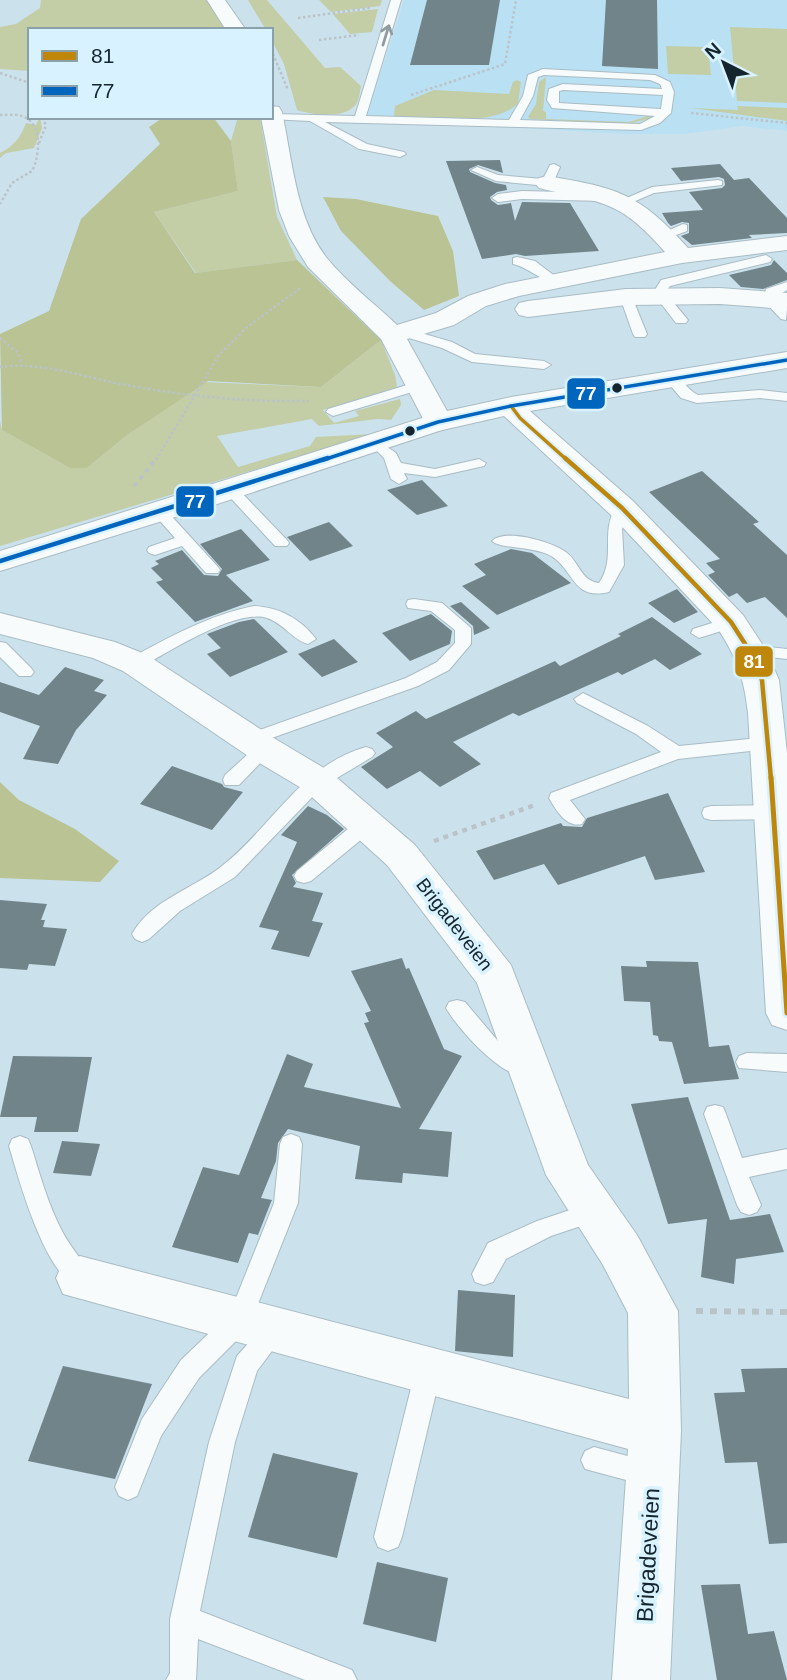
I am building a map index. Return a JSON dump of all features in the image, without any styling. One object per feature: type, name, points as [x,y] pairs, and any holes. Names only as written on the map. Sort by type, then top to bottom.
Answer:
[{"type":"street","points":[[216,0],[235,28]]},
{"type":"street","points":[[280,115],[291,210],[301,236],[322,268],[398,334],[417,386],[438,422]]},
{"type":"street","points":[[550,175],[621,199],[674,232],[682,256]]},
{"type":"street","points":[[398,334],[445,319],[477,302],[514,289],[682,256],[787,243]]},
{"type":"street","points":[[445,319],[626,297],[720,296],[780,301]]},
{"type":"street","points":[[0,561],[231,490],[438,422],[511,406],[787,360]]},
{"type":"street","points":[[511,406],[520,418],[622,508],[740,636],[762,680],[775,742],[772,811],[786,999]]},
{"type":"street","name":"Brigadeveien","points":[[0,623],[27,632],[103,649],[135,663],[256,744],[316,780],[401,855],[496,976],[569,1175],[620,1250],[653,1311],[654,1453],[641,1680]]},
{"type":"street","points":[[80,1278],[428,1372],[654,1453]]},
{"type":"lane","points":[[360,118],[396,0]]},
{"type":"lane","points":[[280,115],[311,118],[641,127],[657,123],[666,113],[669,92],[665,82],[651,77],[543,72],[533,75],[528,96],[513,123]]},
{"type":"lane","points":[[666,113],[556,106],[552,100],[554,89],[563,87],[669,92]]},
{"type":"lane","points":[[311,118],[352,144],[373,152],[400,154]]},
{"type":"lane","points":[[477,170],[496,178],[550,175]]},
{"type":"lane","points":[[498,198],[522,195],[621,199],[652,190],[718,183]]},
{"type":"lane","points":[[681,320],[663,297],[661,290],[666,283],[766,259]]},
{"type":"lane","points":[[517,261],[531,264],[554,280]]},
{"type":"lane","points":[[626,297],[640,334]]},
{"type":"lane","points":[[398,334],[447,345],[472,358],[544,365]]},
{"type":"lane","points":[[671,378],[686,395],[697,399],[760,394],[787,397]]},
{"type":"lane","points":[[333,412],[417,386]]},
{"type":"lane","points":[[376,443],[391,456],[397,474],[435,472],[479,463]]},
{"type":"lane","points":[[231,490],[281,543]]},
{"type":"lane","points":[[500,541],[517,540],[540,547],[563,558],[577,579],[587,588],[603,588],[612,578],[619,558],[613,521],[622,508]]},
{"type":"lane","points":[[160,512],[212,570]]},
{"type":"lane","points":[[155,550],[185,540]]},
{"type":"lane","points":[[232,780],[256,744],[443,667],[463,645],[463,628],[436,607],[414,604]]},
{"type":"lane","points":[[135,663],[176,640],[212,625],[238,615],[264,611],[289,621],[308,639]]},
{"type":"lane","points":[[699,633],[740,636],[787,654]]},
{"type":"lane","points":[[0,647],[25,672]]},
{"type":"lane","points":[[583,699],[642,730],[676,753]]},
{"type":"lane","points":[[575,819],[558,798],[676,753],[775,742]]},
{"type":"lane","points":[[142,934],[154,918],[178,900],[227,873],[258,845],[316,780],[366,753]]},
{"type":"lane","points":[[711,813],[772,811]]},
{"type":"lane","points":[[304,876],[367,824]]},
{"type":"lane","points":[[457,1008],[490,1047],[532,1074]]},
{"type":"lane","points":[[747,1062],[787,1063]]},
{"type":"lane","points":[[715,1114],[749,1205]]},
{"type":"lane","points":[[181,1680],[184,1675],[184,1619],[222,1442],[257,1326],[286,1203],[291,1144]]},
{"type":"lane","points":[[20,1146],[38,1207],[55,1242],[80,1278]]},
{"type":"lane","points":[[734,1170],[787,1160]]},
{"type":"lane","points":[[484,1274],[496,1251],[545,1228],[594,1212]]},
{"type":"lane","points":[[128,1487],[151,1428],[190,1368],[257,1326]]},
{"type":"lane","points":[[388,1537],[428,1372]]},
{"type":"lane","points":[[594,1460],[654,1453]]},
{"type":"lane","points":[[184,1619],[342,1680]]},
{"type":"path","points":[[387,119],[393,102],[505,64],[516,0]]},
{"type":"path","points":[[299,18],[372,8]]},
{"type":"path","points":[[319,40],[365,34]]},
{"type":"path","points":[[273,64],[280,115]]},
{"type":"path","points":[[0,72],[28,82]]},
{"type":"path","points":[[666,113],[701,113],[787,123]]},
{"type":"path","points":[[0,115],[21,116],[31,121],[39,143]]},
{"type":"path","points":[[0,204],[12,183],[32,171],[45,128],[45,119]]},
{"type":"path","points":[[132,488],[142,479],[219,355],[268,310],[306,285],[322,268]]},
{"type":"path","points":[[0,338],[18,353],[22,364]]},
{"type":"path","points":[[0,367],[22,364],[194,397],[262,403],[321,398]]},
{"type":"path","points":[[401,855],[463,830],[558,798]]},
{"type":"path","points":[[653,1311],[787,1312]]},
{"type":"shaded area","points":[[404,0],[787,0],[787,131],[743,126],[684,134],[621,134],[366,118]]},
{"type":"green space","points":[[41,0],[209,0],[224,28],[28,28],[28,71],[0,69],[0,27],[16,24],[40,8]]},
{"type":"green space","points":[[248,0],[267,0],[325,68],[340,67],[361,86],[358,101],[352,108],[337,114],[297,110],[284,64],[273,43],[273,28],[265,28]]},
{"type":"green space","points":[[319,0],[382,0],[380,6],[331,12]]},
{"type":"green space","points":[[378,9],[372,32],[350,34],[333,14]]},
{"type":"green space","points":[[730,27],[787,29],[787,103],[737,101]]},
{"type":"green space","points":[[666,46],[708,47],[711,75],[668,74]]},
{"type":"green space","points":[[546,77],[543,111],[546,112],[546,119],[629,122],[648,116],[652,118],[627,124],[530,119],[528,117],[536,104],[539,82]]},
{"type":"green space","points":[[513,82],[521,82],[518,103],[508,111],[494,116],[441,119],[394,116],[395,106],[434,90],[509,94]]},
{"type":"green space","points":[[737,106],[787,108],[787,121],[691,108],[738,110]]},
{"type":"green space","points":[[40,119],[42,128],[34,148],[6,153],[0,158],[0,153],[16,141],[26,123],[36,125]]},
{"type":"green space","points":[[161,119],[214,119],[231,141],[238,191],[154,212],[195,273],[297,260],[381,340],[321,387],[208,381],[127,435],[87,468],[70,468],[2,430],[0,334],[49,311],[81,219],[160,144],[149,127]]},
{"type":"green space","points":[[260,119],[277,217],[297,260],[196,273],[154,212],[238,191],[231,141],[237,120]]},
{"type":"green space","points":[[323,197],[356,199],[438,216],[453,251],[459,296],[424,310],[391,282],[341,231]]},
{"type":"green space","points":[[381,340],[397,387],[323,410],[334,423],[359,416],[355,411],[400,399],[401,405],[391,420],[319,426],[312,419],[217,436],[238,467],[310,446],[316,437],[373,434],[0,546],[0,421],[2,430],[70,468],[87,468],[127,435],[203,382],[321,387]]},
{"type":"green space","points":[[0,782],[19,800],[75,829],[119,861],[100,882],[0,878]]},
{"type":"building","points":[[427,0],[500,0],[489,65],[410,65]]},
{"type":"building","points":[[606,0],[657,0],[658,69],[602,66]]},
{"type":"building","points":[[500,160],[503,173],[478,165],[469,169],[470,172],[495,183],[506,185],[507,190],[497,192],[490,197],[491,200],[498,205],[511,203],[515,221],[522,202],[570,203],[599,251],[525,256],[516,254],[482,259],[446,161]]},
{"type":"building","points":[[720,164],[734,180],[749,178],[787,218],[787,233],[749,235],[752,238],[692,245],[681,236],[689,233],[689,223],[682,222],[671,226],[668,223],[662,213],[703,210],[689,192],[722,188],[725,185],[724,179],[719,177],[681,181],[671,168]]},
{"type":"building","points":[[774,260],[787,273],[787,280],[763,289],[741,287],[729,275],[771,265]]},
{"type":"building","points":[[702,471],[759,522],[753,524],[787,555],[787,618],[765,597],[747,603],[737,593],[729,597],[708,575],[715,572],[706,563],[720,559],[649,492]]},
{"type":"building","points":[[422,480],[448,506],[417,515],[387,490]]},
{"type":"building","points":[[329,522],[353,546],[310,561],[287,537]]},
{"type":"building","points":[[241,529],[270,560],[226,575],[253,601],[195,622],[156,582],[163,580],[151,568],[159,564],[155,561],[182,550],[204,575],[218,576],[222,569],[200,544]]},
{"type":"building","points":[[511,549],[532,553],[571,583],[497,615],[462,586],[486,575],[474,564]]},
{"type":"building","points":[[677,589],[698,612],[674,623],[648,603]]},
{"type":"building","points":[[461,602],[490,628],[474,635],[473,626],[450,606]]},
{"type":"building","points":[[431,614],[452,631],[450,644],[410,661],[382,633]]},
{"type":"building","points":[[652,617],[702,654],[670,670],[655,659],[622,675],[618,672],[519,716],[513,713],[453,742],[481,764],[440,787],[420,771],[387,789],[361,767],[393,747],[376,733],[416,711],[426,719],[555,661],[560,666],[621,636],[618,634]]},
{"type":"building","points":[[254,619],[288,652],[230,677],[207,654],[221,648],[207,634]]},
{"type":"building","points":[[334,639],[358,662],[322,677],[298,654]]},
{"type":"building","points":[[65,667],[104,680],[94,691],[107,695],[76,730],[58,764],[23,759],[40,726],[0,712],[0,682],[39,695]]},
{"type":"building","points":[[172,766],[243,792],[212,830],[140,804]]},
{"type":"building","points":[[668,793],[705,872],[655,880],[645,856],[558,885],[544,864],[494,880],[476,851],[561,823],[563,826],[582,827],[587,818]]},
{"type":"building","points":[[308,806],[327,815],[344,829],[292,875],[296,883],[293,887],[323,893],[312,921],[323,923],[309,957],[271,949],[279,931],[259,927],[297,842],[281,835]]},
{"type":"building","points":[[0,900],[47,904],[41,920],[45,920],[43,927],[67,929],[55,966],[29,964],[27,970],[0,968]]},
{"type":"building","points":[[402,958],[406,969],[409,968],[444,1049],[462,1056],[419,1129],[452,1132],[448,1177],[403,1173],[402,1183],[355,1179],[360,1146],[288,1129],[278,1143],[276,1161],[261,1198],[272,1200],[258,1235],[249,1233],[238,1263],[172,1247],[203,1167],[239,1175],[287,1054],[313,1064],[304,1087],[401,1108],[364,1023],[369,1022],[365,1013],[371,1011],[351,971]]},
{"type":"building","points":[[646,961],[698,962],[709,1047],[729,1045],[739,1079],[684,1084],[672,1042],[659,1041],[658,1036],[653,1035],[650,1002],[624,1001],[621,966],[647,967]]},
{"type":"building","points":[[13,1056],[92,1057],[78,1132],[34,1132],[37,1117],[0,1117]]},
{"type":"building","points":[[688,1097],[730,1220],[770,1214],[784,1252],[736,1259],[734,1284],[701,1277],[707,1219],[668,1224],[631,1104]]},
{"type":"building","points":[[62,1141],[100,1144],[91,1176],[53,1173]]},
{"type":"building","points":[[458,1290],[515,1295],[513,1357],[455,1351]]},
{"type":"building","points":[[63,1366],[152,1384],[115,1479],[28,1461]]},
{"type":"building","points":[[787,1368],[787,1543],[769,1544],[757,1462],[725,1463],[714,1393],[745,1392],[741,1369]]},
{"type":"building","points":[[273,1453],[358,1473],[337,1558],[248,1537]]},
{"type":"building","points":[[377,1562],[448,1578],[436,1642],[363,1624]]},
{"type":"building","points":[[740,1584],[748,1634],[774,1631],[787,1680],[717,1680],[701,1585]]},
{"type":"transit line","name":"77","points":[[0,561],[200,500],[438,422],[511,406],[787,360]]},
{"type":"transit line","name":"81","points":[[511,406],[520,418],[622,508],[731,622],[749,650],[762,680],[766,713],[787,1013]]}]
